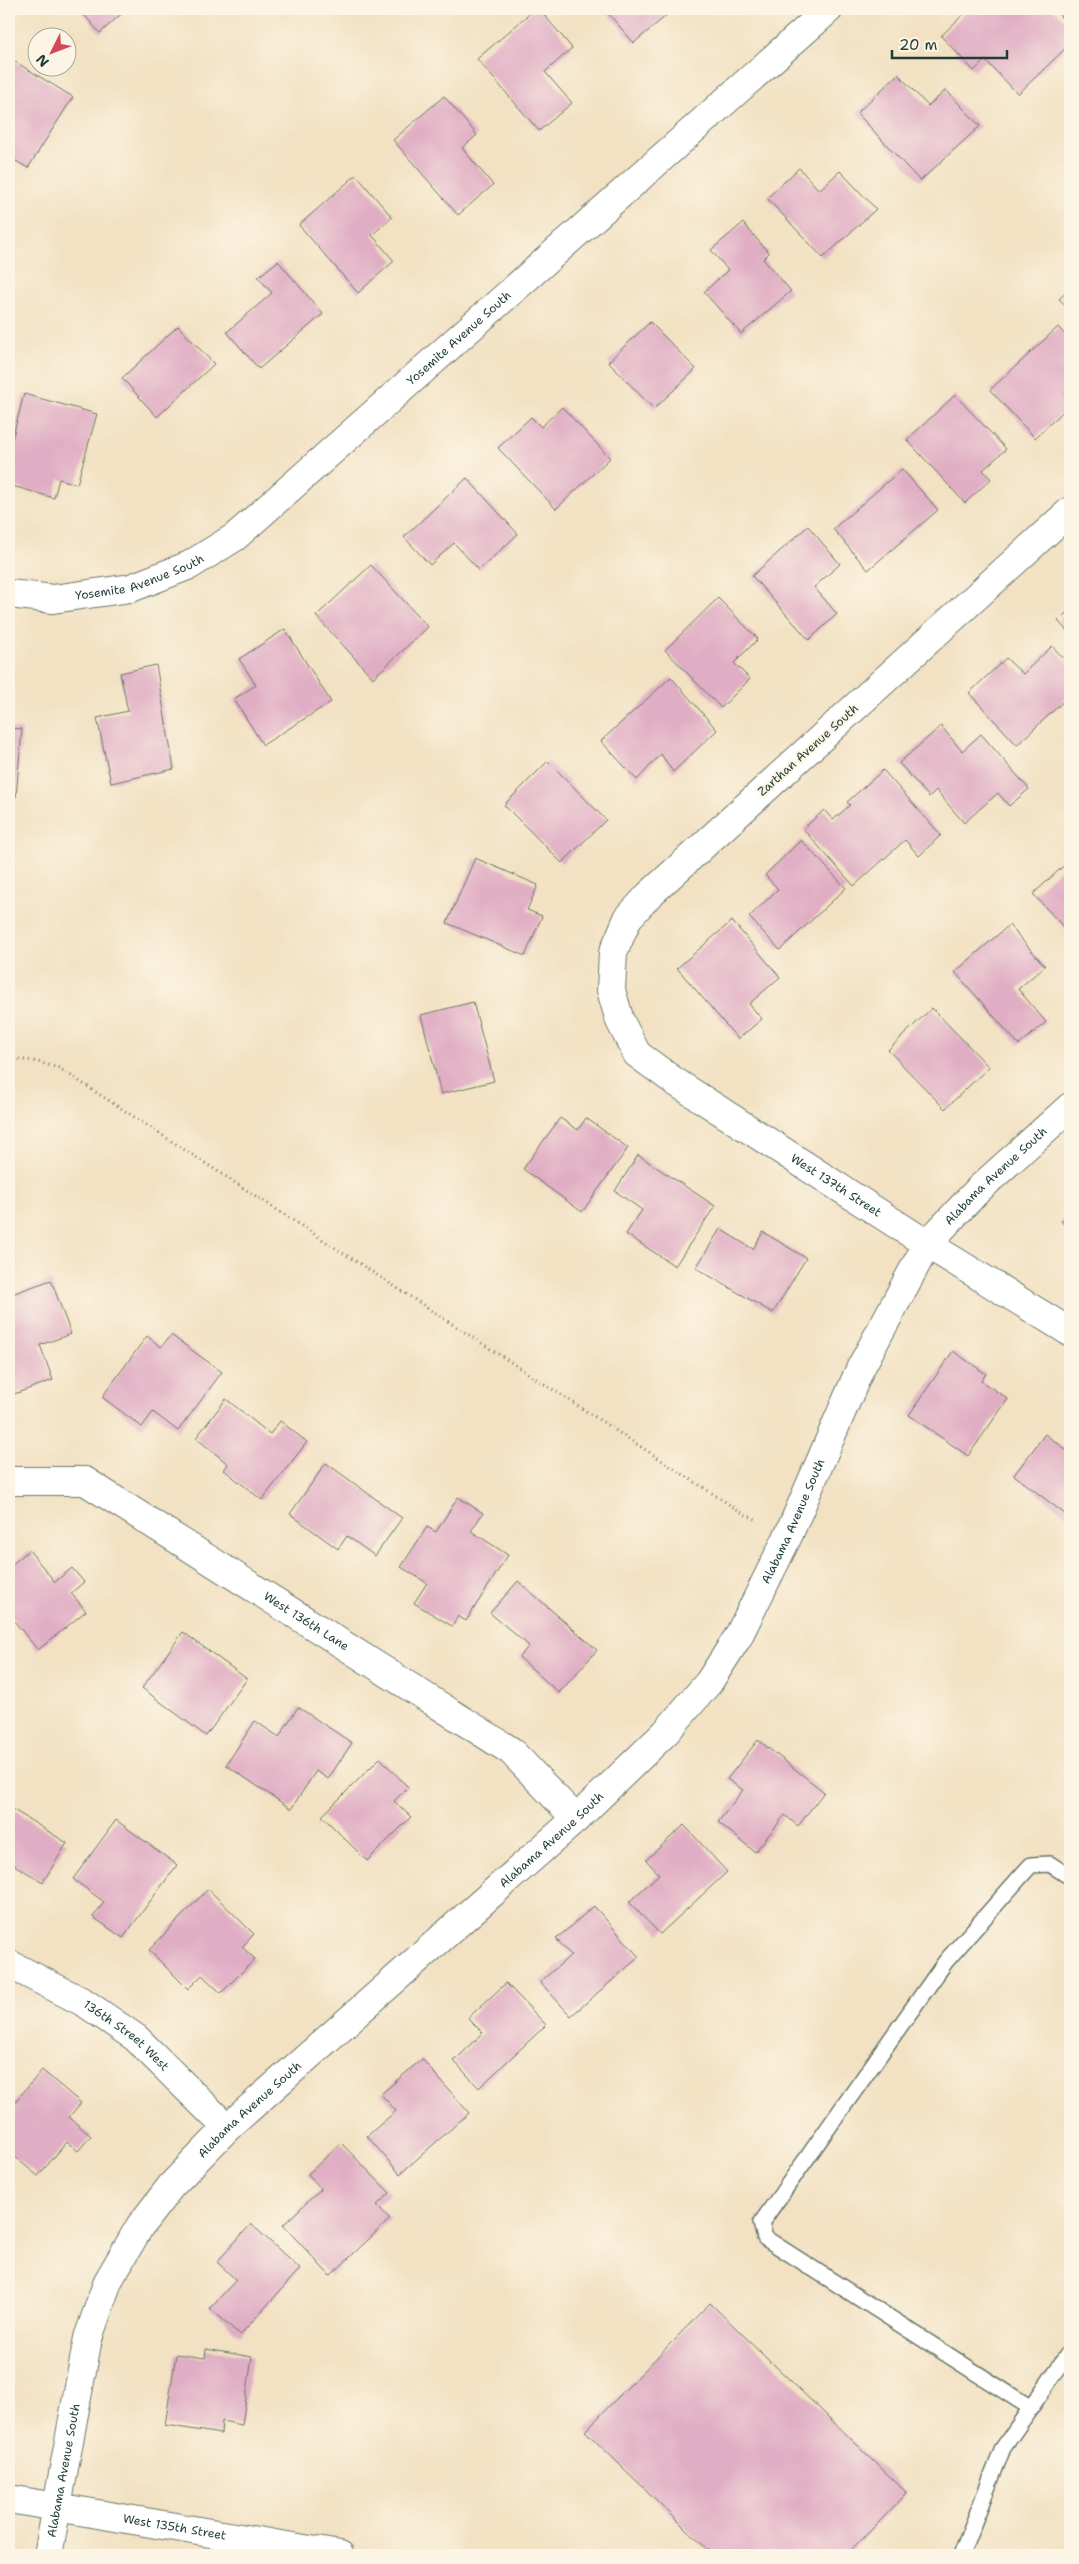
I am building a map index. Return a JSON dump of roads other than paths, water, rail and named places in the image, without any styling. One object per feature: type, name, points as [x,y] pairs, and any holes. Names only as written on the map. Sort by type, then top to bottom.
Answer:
[{"type":"street","name":"Yosemite Avenue South","points":[[9,594],[53,599],[131,588],[190,566],[235,537],[829,9]]},
{"type":"street","name":"Zarthan Avenue South","points":[[620,1021],[611,990],[613,952],[628,918],[644,901],[1070,511]]},
{"type":"street","name":"West 137th Street","points":[[620,1021],[637,1054],[674,1081],[927,1244],[1070,1332]]},
{"type":"street","name":"Alabama Avenue South","points":[[48,2555],[88,2338],[108,2281],[140,2226],[166,2192],[227,2128],[576,1820],[666,1732],[710,1682],[738,1637],[789,1534],[860,1369],[927,1244],[978,1189],[1070,1107]]},
{"type":"street","name":"West 136th Lane","points":[[9,1482],[85,1481],[511,1751],[576,1820]]},
{"type":"street","name":"136th Street West","points":[[9,1964],[85,2003],[136,2038],[227,2128]]},
{"type":"street","name":"West 135th Street","points":[[9,2499],[340,2555]]},
{"type":"lane","points":[[1030,2408],[765,2238],[762,2222],[946,1961],[1021,1876],[1031,1865],[1050,1864],[1070,1878]]},
{"type":"lane","points":[[961,2555],[1003,2448],[1070,2351]]}]
